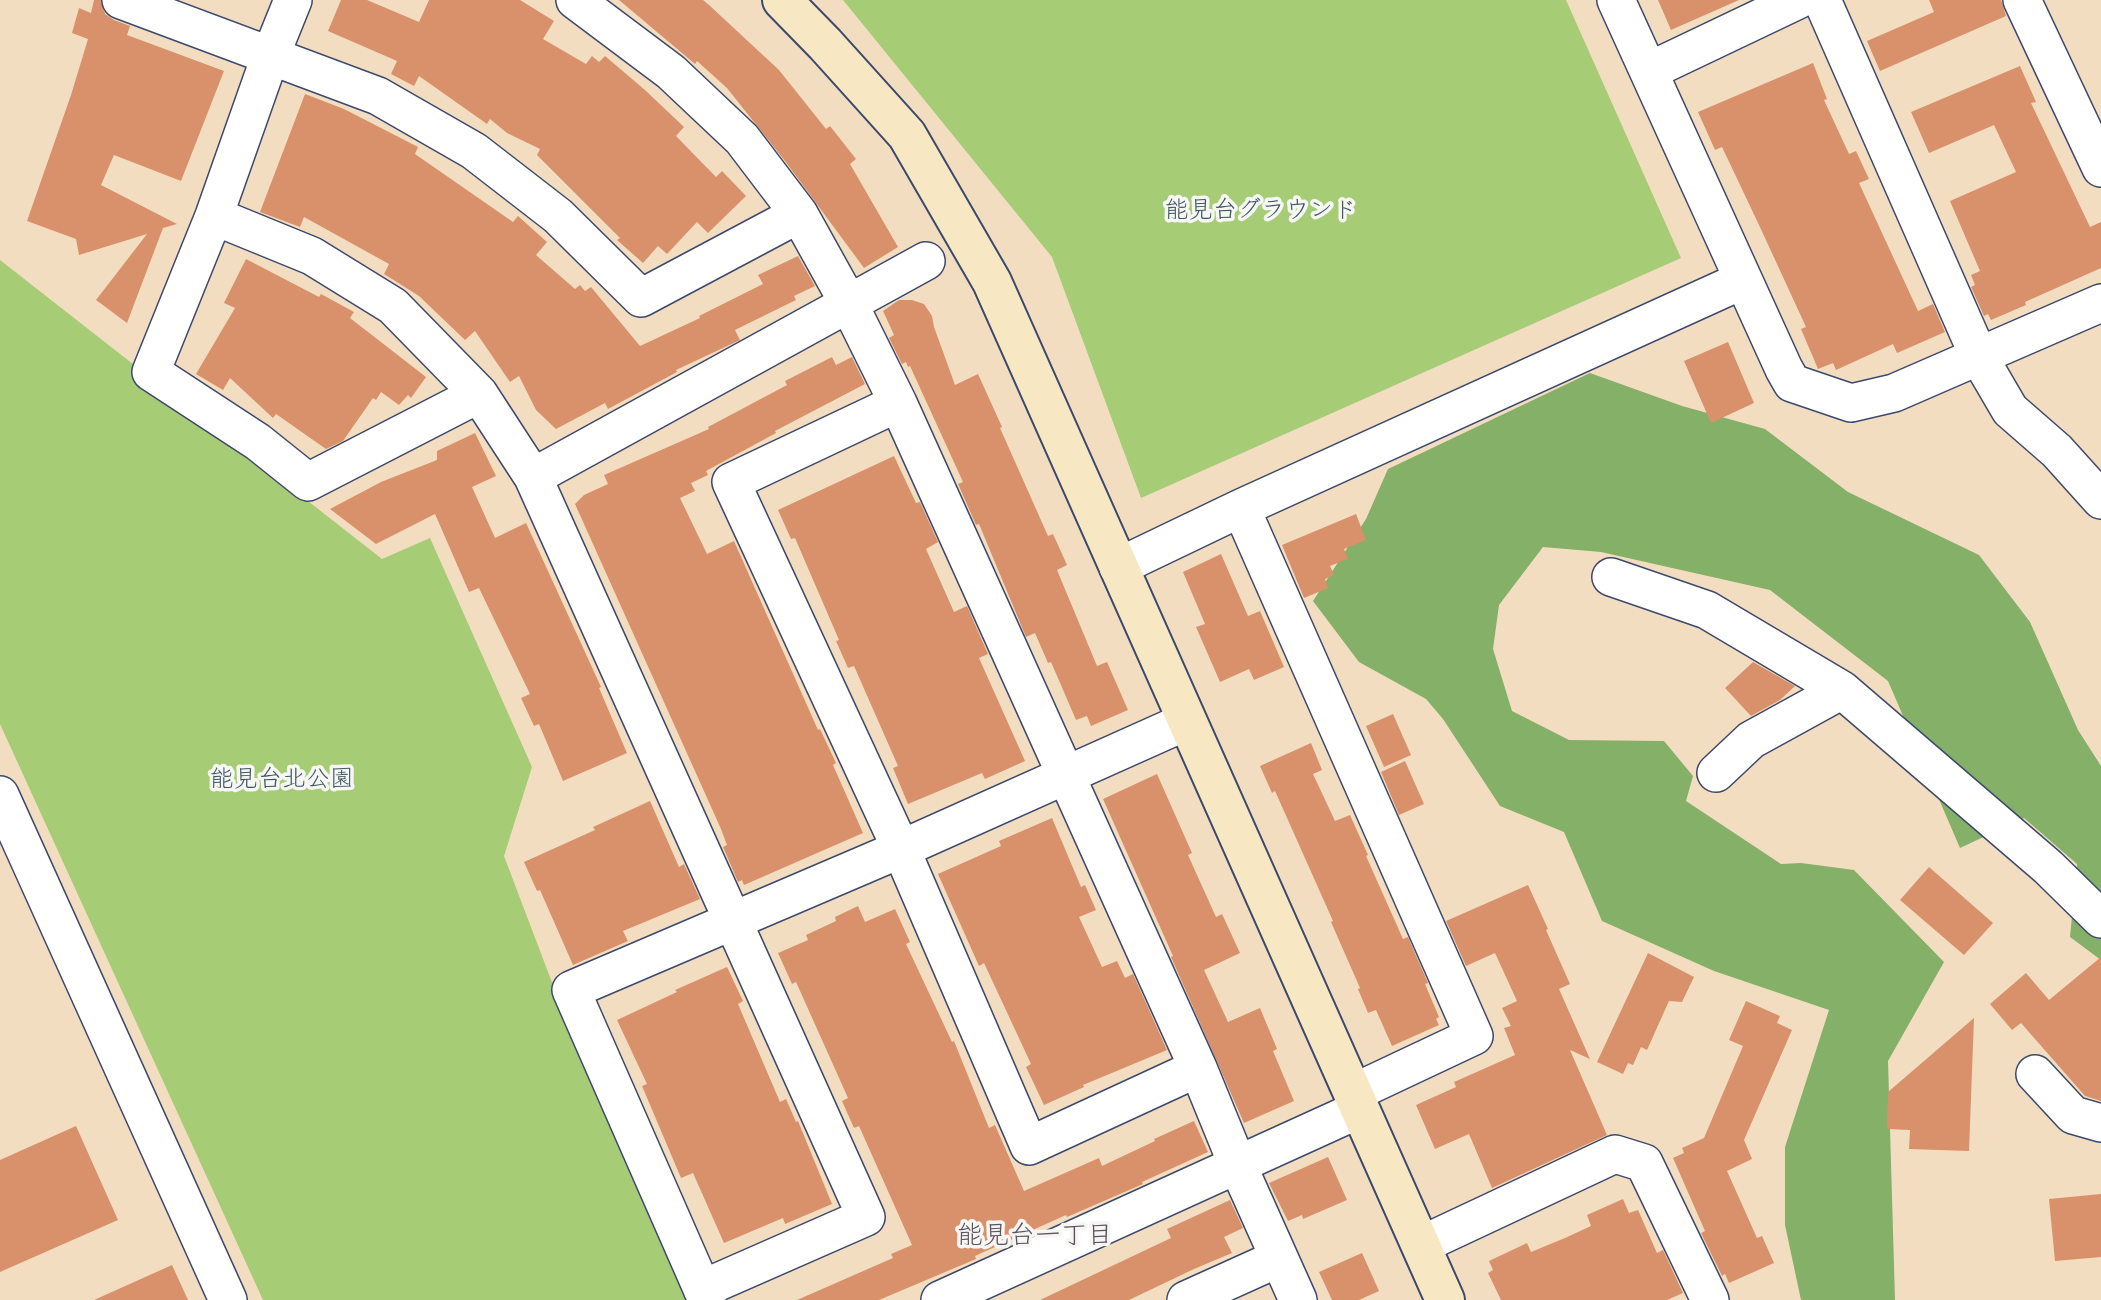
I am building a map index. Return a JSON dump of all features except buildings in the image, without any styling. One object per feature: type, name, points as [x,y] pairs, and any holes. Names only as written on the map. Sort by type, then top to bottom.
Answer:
[{"type":"street","points":[[121,0],[378,96],[474,151],[558,216],[640,298],[799,214]]},
{"type":"street","points":[[293,0],[214,216],[151,372],[258,442],[309,482],[479,394]]},
{"type":"street","points":[[575,0],[671,72],[742,139],[799,214],[849,304],[898,403],[1198,1068],[1298,1300]]},
{"type":"street","points":[[782,0],[907,135],[992,282],[1446,1300]]},
{"type":"street","points":[[1616,0],[1792,383],[1851,403],[1894,393],[2101,303]]},
{"type":"street","points":[[1649,71],[1798,0]]},
{"type":"street","points":[[1822,0],[1979,357],[2010,410],[2057,451],[2101,500]]},
{"type":"street","points":[[2022,0],[2101,168]]},
{"type":"street","points":[[214,216],[312,257],[393,306],[479,394],[533,477],[733,919],[866,1217],[705,1295],[571,990],[733,919],[901,849],[1187,720]]},
{"type":"street","points":[[533,477],[926,261]]},
{"type":"street","points":[[1118,568],[1241,508],[1743,281]]},
{"type":"street","points":[[898,403],[731,482],[901,849],[1029,1146],[1198,1068]]},
{"type":"street","points":[[940,1300],[1238,1166],[1475,1036],[1241,508]]},
{"type":"street","points":[[1611,577],[1707,610],[1842,690],[2048,867],[2101,919]]},
{"type":"street","points":[[1716,773],[1751,740],[1842,690]]},
{"type":"street","points":[[0,795],[228,1300]]},
{"type":"street","points":[[2035,1074],[2073,1115],[2101,1123]]},
{"type":"street","points":[[1421,1245],[1615,1154],[1644,1163],[1710,1300]]},
{"type":"street","points":[[1186,1300],[1279,1258]]},
{"type":"green space","name":"能見台グラウンド","points":[[843,0],[1566,0],[1681,258],[1141,498],[1052,257]]},
{"type":"green space","name":"能見台北公園","points":[[0,260],[382,559],[430,538],[532,767],[504,856],[583,1064],[693,1300],[263,1300],[0,724]]},
{"type":"green space","points":[[1590,373],[1682,406],[1765,429],[1848,492],[1979,555],[2030,622],[2078,730],[2101,766],[2101,960],[2070,937],[2077,864],[2024,818],[1960,848],[1888,681],[1770,590],[1601,552],[1543,547],[1499,605],[1493,649],[1512,711],[1569,740],[1664,741],[1693,776],[1686,801],[1781,864],[1801,863],[1854,870],[1944,962],[1888,1061],[1895,1300],[1801,1300],[1785,1225],[1785,1147],[1829,1010],[1714,971],[1602,921],[1564,832],[1500,806],[1443,719],[1426,699],[1359,662],[1313,601],[1366,519],[1388,469]]},
{"type":"district","name":"能見台一丁目","points":[[1035,1238]]}]
